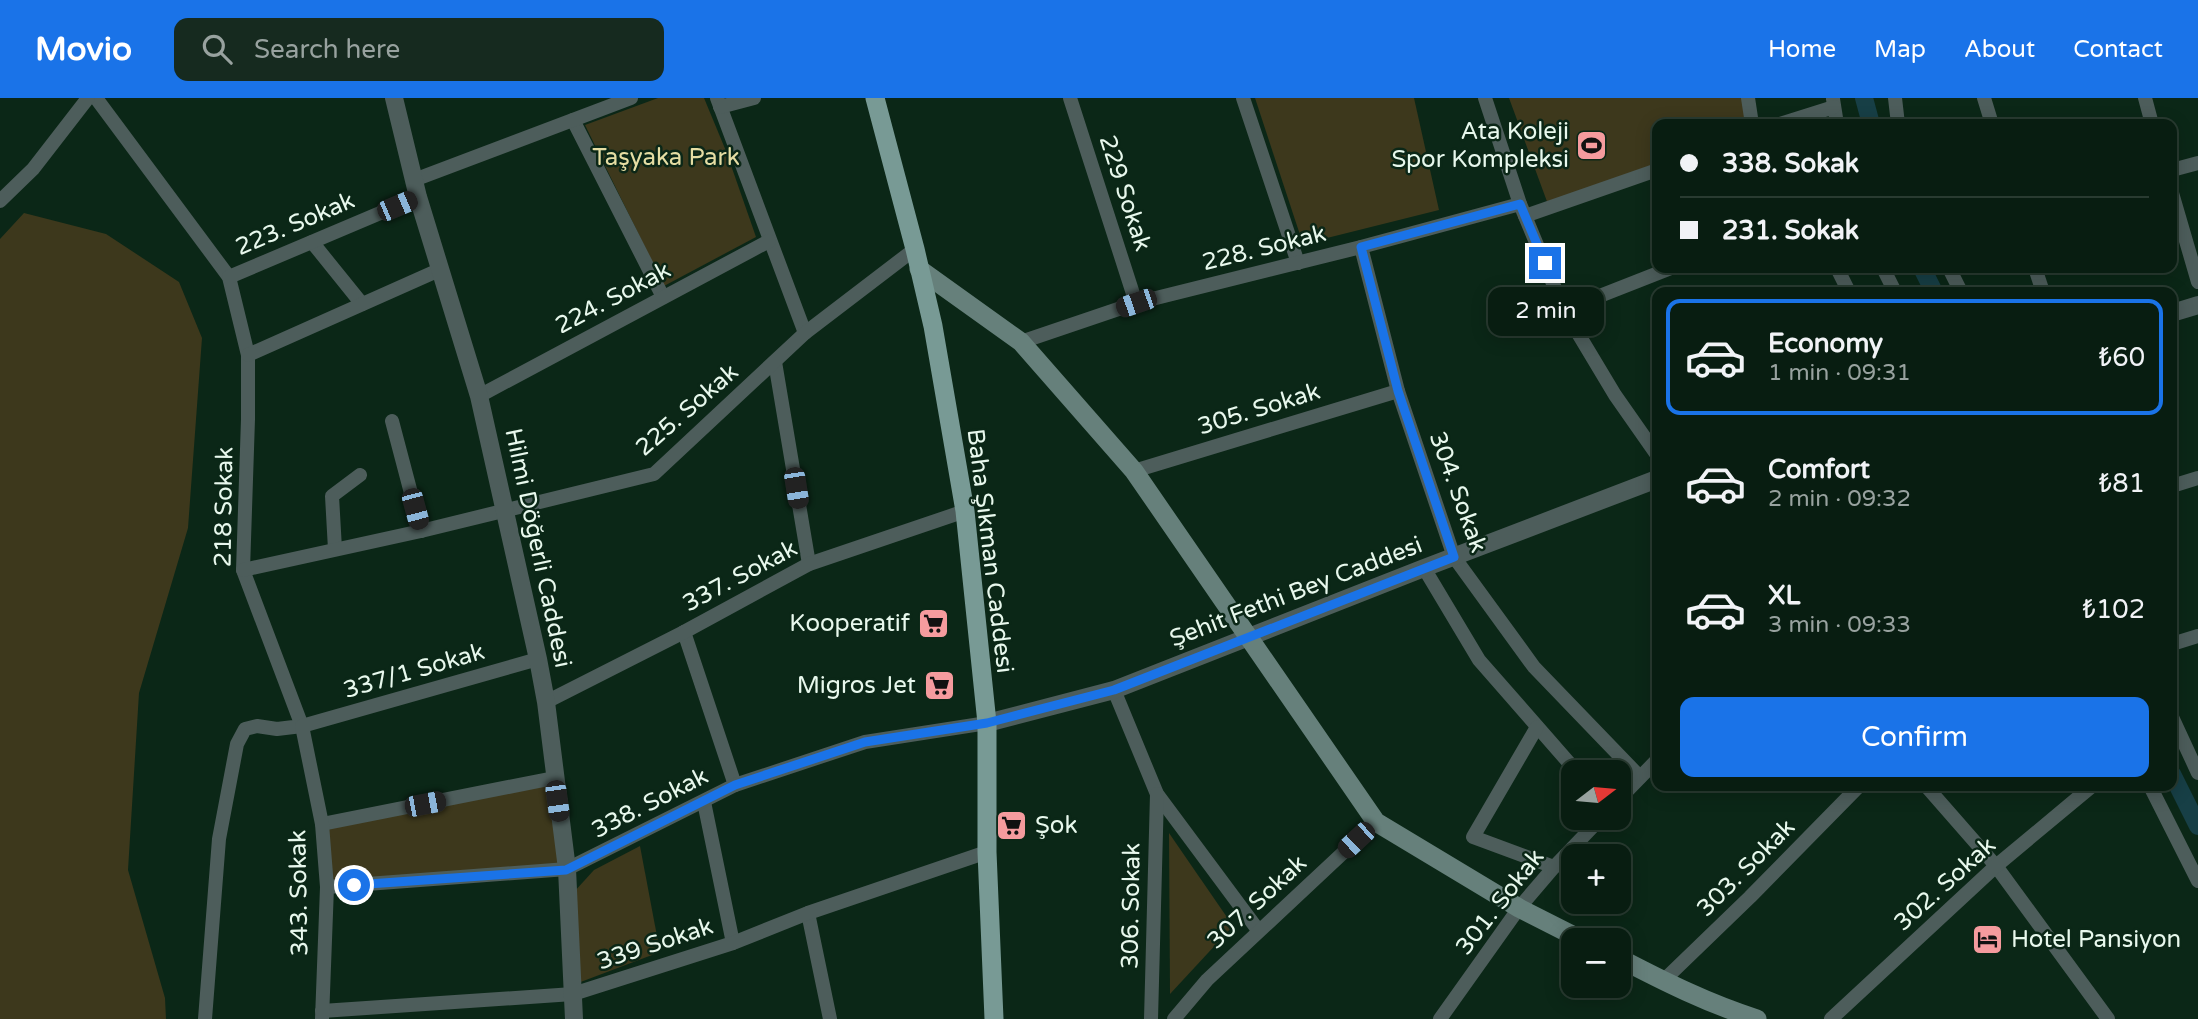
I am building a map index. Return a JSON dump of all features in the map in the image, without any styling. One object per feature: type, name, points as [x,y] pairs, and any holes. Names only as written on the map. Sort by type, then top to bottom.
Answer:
[{"type":"main road","name":"Baha Şıkman Caddesi","points":[[874,98],[933,326],[965,511],[987,723],[987,852],[994,1019]]},
{"type":"main road","points":[[919,269],[1021,342],[1134,471],[1376,822],[1519,908],[1561,929]]},
{"type":"main road","points":[[1631,964],[1734,1016],[1757,1019]]},
{"type":"street","points":[[0,201],[33,169],[88,98]]},
{"type":"street","name":"218 Sokak","points":[[96,98],[229,277],[248,355],[243,570],[302,726]]},
{"type":"street","name":"Hilmi Döğerli Caddesi","points":[[394,98],[439,270],[479,396],[538,659],[546,702],[566,870],[574,1019]]},
{"type":"street","name":"223. Sokak","points":[[229,277],[312,242],[416,189],[573,120],[631,98]]},
{"type":"street","points":[[754,98],[718,103],[806,333]]},
{"type":"street","name":"229 Sokak","points":[[1070,98],[1136,303]]},
{"type":"street","points":[[1243,98],[1298,263]]},
{"type":"street","points":[[1485,98],[1523,210],[1564,310],[1615,395],[1652,448]]},
{"type":"street","points":[[1748,98],[1751,119]]},
{"type":"street","points":[[1895,98],[1897,119]]},
{"type":"street","points":[[1984,98],[1990,119]]},
{"type":"street","points":[[2145,98],[2151,119]]},
{"type":"street","points":[[1792,119],[1833,102]]},
{"type":"street","points":[[573,120],[663,297]]},
{"type":"street","points":[[2177,169],[2198,163]]},
{"type":"street","name":"228. Sokak","points":[[1021,342],[1136,303],[1523,210],[1652,171]]},
{"type":"street","points":[[2177,210],[2198,282]]},
{"type":"street","name":"224. Sokak","points":[[479,396],[769,241]]},
{"type":"street","points":[[312,242],[362,304]]},
{"type":"street","name":"304. Sokak","points":[[1361,247],[1398,391],[1454,557],[1534,667],[1640,777]]},
{"type":"street","name":"225. Sokak","points":[[243,570],[654,474],[806,333],[915,249]]},
{"type":"street","points":[[248,355],[439,270]]},
{"type":"street","points":[[1564,310],[1658,273]]},
{"type":"street","points":[[2177,311],[2198,305]]},
{"type":"street","points":[[775,362],[809,564]]},
{"type":"street","name":"305. Sokak","points":[[1134,471],[1398,391]]},
{"type":"street","points":[[392,421],[421,530]]},
{"type":"street","points":[[335,549],[332,496],[360,475]]},
{"type":"street","points":[[2177,484],[2198,478]]},
{"type":"street","name":"Şehit Fethi Bey Caddesi","points":[[987,723],[1114,690],[1652,481]]},
{"type":"street","name":"337. Sokak","points":[[546,702],[684,632],[809,564],[965,511]]},
{"type":"street","points":[[1424,568],[1479,660],[1566,760]]},
{"type":"street","points":[[684,632],[735,785]]},
{"type":"street","points":[[2177,642],[2198,636]]},
{"type":"street","name":"337/1 Sokak","points":[[302,726],[538,659]]},
{"type":"street","points":[[1114,690],[1157,794],[1258,930]]},
{"type":"street","name":"338. Sokak","points":[[327,887],[566,870],[735,785],[865,742],[987,723]]},
{"type":"street","points":[[205,1019],[219,839],[237,744],[245,729],[257,726],[277,729],[302,726]]},
{"type":"street","name":"343. Sokak","points":[[302,726],[322,824],[327,887],[322,1015]]},
{"type":"street","points":[[1537,727],[1473,837],[1554,867]]},
{"type":"street","points":[[2177,729],[2198,773]]},
{"type":"street","points":[[1631,786],[1652,765]]},
{"type":"street","points":[[322,824],[554,778]]},
{"type":"street","name":"303. Sokak","points":[[1663,981],[1854,791]]},
{"type":"street","points":[[1930,791],[1996,866],[2108,1019]]},
{"type":"street","name":"302. Sokak","points":[[1831,1019],[1996,866],[2086,791]]},
{"type":"street","points":[[2153,791],[2198,881]]},
{"type":"street","name":"306. Sokak","points":[[1151,1019],[1157,794]]},
{"type":"street","points":[[704,802],[733,943]]},
{"type":"street","name":"307. Sokak","points":[[1174,1019],[1207,979],[1376,822]]},
{"type":"street","name":"301. Sokak","points":[[1440,1019],[1519,908],[1590,830]]},
{"type":"street","name":"339 Sokak","points":[[322,1015],[573,994],[733,943],[808,913],[987,852]]},
{"type":"street","points":[[808,913],[830,1019]]},
{"type":"green space","name":"Taşyaka Park","points":[[658,98],[704,98],[756,237],[664,286],[585,125]]},
{"type":"green space","points":[[1255,98],[1414,98],[1439,210],[1303,244]]},
{"type":"green space","name":"Ata Koleji Spor Kompleksi","points":[[1509,98],[1746,98],[1749,119],[1652,119],[1652,168],[1549,207]]},
{"type":"green space","points":[[24,213],[106,234],[179,282],[202,338],[188,528],[139,693],[128,870],[165,998],[166,1019],[0,1019],[0,239]]},
{"type":"green space","points":[[554,778],[567,869],[327,887],[322,824]]},
{"type":"green space","points":[[1169,833],[1233,926],[1170,994]]},
{"type":"green space","points":[[640,846],[660,952],[578,983],[574,892],[594,870]]},
{"type":"waterway","points":[[1864,98],[1870,119]]},
{"type":"waterway","points":[[1924,273],[1932,287]]},
{"type":"waterway","points":[[2177,784],[2198,826]]},
{"type":"place","name":"Ata Koleji Spor Kompleksi","points":[[1592,145]]},
{"type":"place","name":"Kooperatif","points":[[933,623]]},
{"type":"place","name":"Migros Jet","points":[[939,685]]},
{"type":"place","name":"Şok","points":[[1012,825]]},
{"type":"place","name":"Hotel Pansiyon","points":[[1988,939]]},
{"type":"route","points":[[354,885],[566,870],[735,785],[865,742],[987,723],[1114,690],[1454,557],[1398,391],[1361,247],[1520,204],[1545,263]]}]
